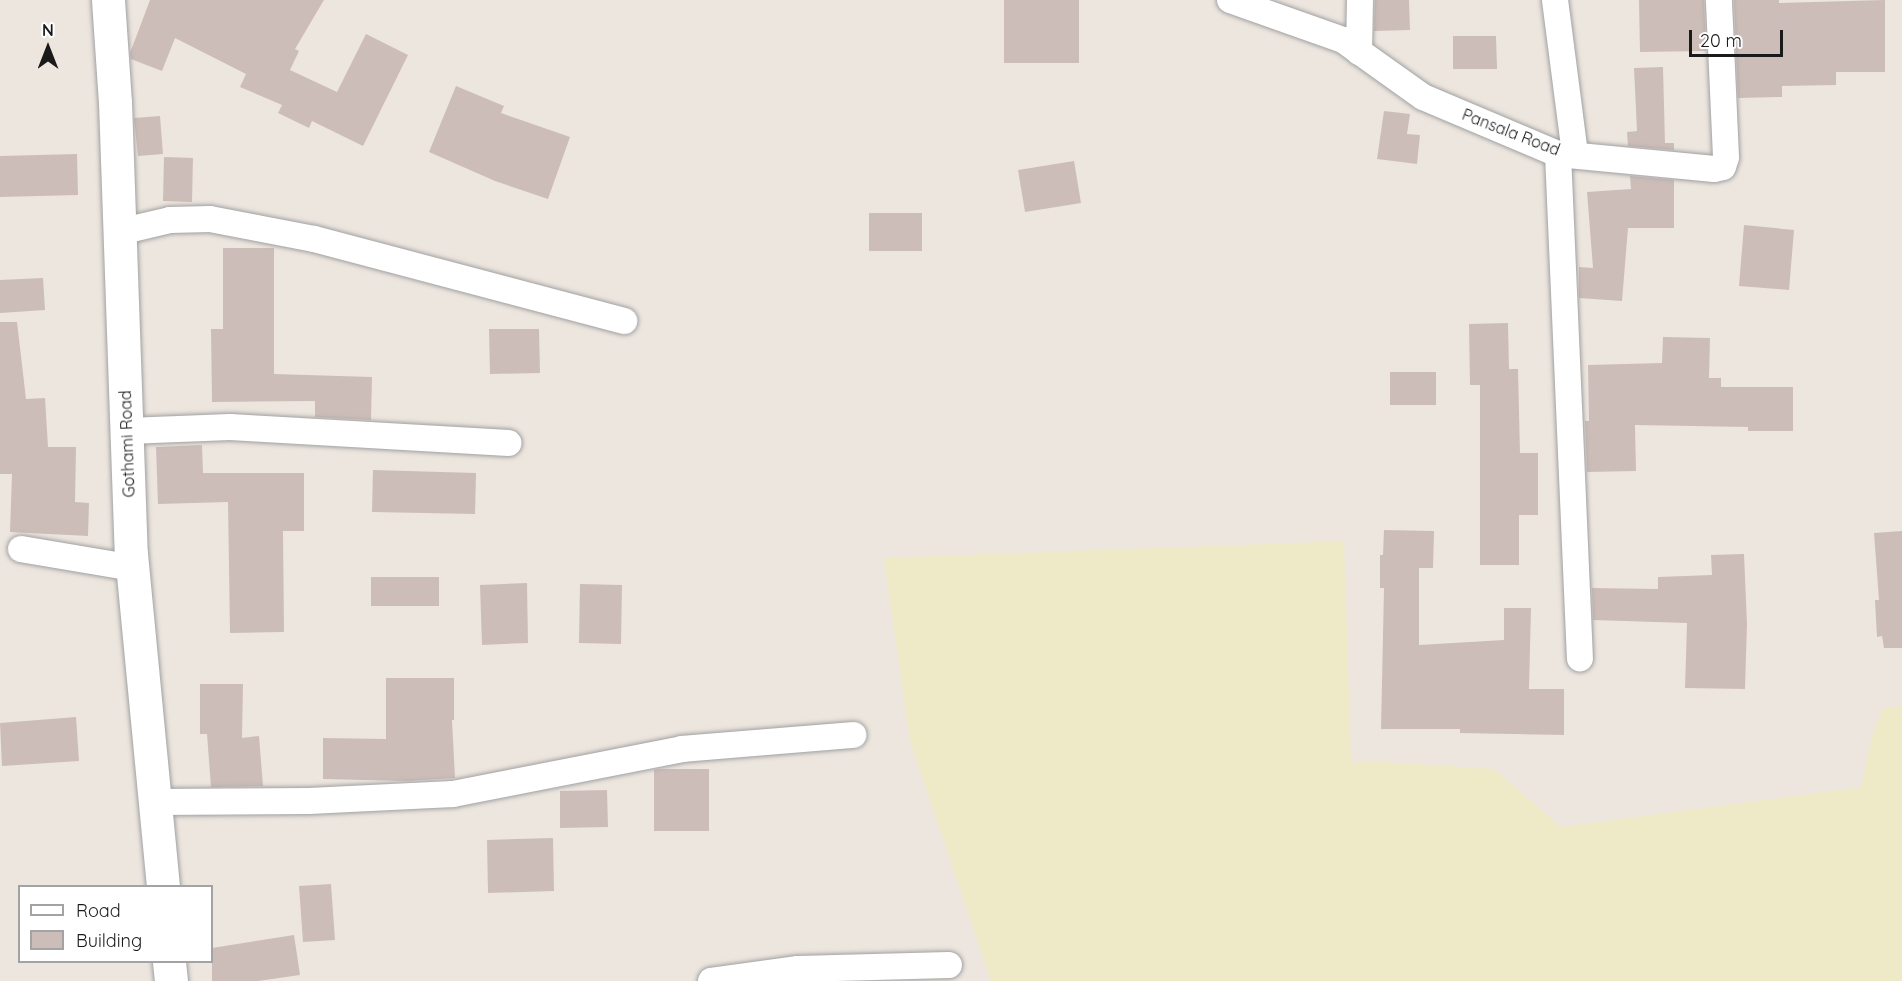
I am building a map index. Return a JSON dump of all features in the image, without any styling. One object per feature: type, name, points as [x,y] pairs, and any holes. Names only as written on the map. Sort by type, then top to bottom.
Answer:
[{"type":"street","name":"Gothami Road","points":[[108,0],[133,568],[162,885]]},
{"type":"street","name":"Pansala Road","points":[[1230,0],[1342,40],[1423,97],[1566,154],[1714,169],[1724,167],[1726,157],[1719,0]]},
{"type":"street","points":[[1359,52],[1360,0]]},
{"type":"street","points":[[1555,0],[1566,154],[1580,660]]},
{"type":"street","points":[[119,232],[170,220],[210,219],[314,239],[624,321]]},
{"type":"street","points":[[127,431],[230,427],[509,443]]},
{"type":"street","points":[[21,549],[133,568]]},
{"type":"street","points":[[155,802],[309,801],[453,794],[682,749],[853,735]]},
{"type":"street","points":[[170,963],[171,981]]},
{"type":"street","points":[[711,981],[798,969],[949,965]]},
{"type":"shaded area","points":[[1344,541],[1351,763],[1370,761],[1494,769],[1561,827],[1861,787],[1871,741],[1882,709],[1902,706],[1902,981],[991,981],[910,741],[884,558]]},
{"type":"building","points":[[150,0],[324,0],[295,49],[299,51],[290,70],[337,92],[366,34],[408,55],[363,146],[312,121],[309,128],[278,113],[282,105],[240,87],[246,74],[175,38],[162,71],[131,59],[130,53]]},
{"type":"building","points":[[1004,0],[1079,0],[1079,63],[1004,63]]},
{"type":"building","points":[[1375,0],[1409,0],[1410,30],[1374,31]]},
{"type":"building","points":[[1639,0],[1704,0],[1706,51],[1640,52]]},
{"type":"building","points":[[1734,0],[1779,0],[1779,3],[1885,0],[1885,72],[1836,72],[1836,85],[1782,86],[1782,97],[1738,98]]},
{"type":"building","points":[[1453,36],[1496,36],[1497,69],[1453,69]]},
{"type":"building","points":[[1663,67],[1665,143],[1674,143],[1674,150],[1628,146],[1627,132],[1637,131],[1634,68]]},
{"type":"building","points":[[456,86],[504,106],[501,113],[570,137],[548,199],[495,181],[429,152]]},
{"type":"building","points":[[1384,111],[1410,114],[1407,134],[1420,135],[1417,164],[1377,159]]},
{"type":"building","points":[[160,116],[163,154],[138,156],[134,118]]},
{"type":"building","points":[[77,154],[78,195],[0,197],[0,156]]},
{"type":"building","points":[[164,157],[193,158],[192,202],[163,201]]},
{"type":"building","points":[[1074,161],[1081,203],[1025,212],[1018,170]]},
{"type":"building","points":[[1630,176],[1674,180],[1674,228],[1628,228],[1622,301],[1579,298],[1579,267],[1593,268],[1587,192],[1631,189]]},
{"type":"building","points":[[869,213],[922,213],[922,251],[869,251]]},
{"type":"building","points":[[1744,225],[1794,230],[1789,290],[1739,286]]},
{"type":"building","points":[[223,248],[274,248],[274,374],[372,377],[371,420],[315,417],[315,401],[212,402],[211,329],[223,329]]},
{"type":"building","points":[[43,278],[45,310],[0,313],[0,280]]},
{"type":"building","points":[[0,322],[17,322],[26,399],[45,398],[48,447],[76,447],[75,502],[89,503],[88,536],[10,532],[12,474],[0,474]]},
{"type":"building","points":[[1508,323],[1509,369],[1518,369],[1520,453],[1538,453],[1538,515],[1519,515],[1519,565],[1480,565],[1480,385],[1470,385],[1469,324]]},
{"type":"building","points":[[489,329],[539,329],[540,373],[490,374]]},
{"type":"building","points":[[1663,337],[1710,338],[1709,378],[1721,378],[1721,387],[1793,387],[1793,431],[1748,431],[1748,427],[1635,425],[1636,471],[1587,472],[1585,421],[1589,421],[1588,365],[1662,363]]},
{"type":"building","points":[[1390,372],[1436,372],[1436,405],[1390,405]]},
{"type":"building","points":[[202,445],[203,473],[304,473],[304,531],[283,531],[284,632],[230,633],[228,502],[158,504],[156,447]]},
{"type":"building","points":[[373,470],[476,473],[475,514],[372,512]]},
{"type":"building","points":[[1384,530],[1434,531],[1433,568],[1419,568],[1419,645],[1504,640],[1504,608],[1531,608],[1529,689],[1564,689],[1564,735],[1460,733],[1460,729],[1381,729],[1384,588],[1380,588],[1380,555],[1383,555]]},
{"type":"building","points":[[1902,531],[1902,648],[1884,648],[1882,636],[1877,637],[1875,600],[1879,600],[1874,533]]},
{"type":"building","points":[[1744,554],[1747,624],[1745,689],[1685,688],[1687,623],[1593,620],[1592,588],[1658,589],[1658,577],[1712,575],[1711,555]]},
{"type":"building","points":[[371,577],[439,577],[439,606],[371,606]]},
{"type":"building","points":[[527,583],[528,643],[482,645],[480,585]]},
{"type":"building","points":[[580,584],[622,585],[621,644],[579,643]]},
{"type":"building","points":[[386,678],[454,678],[454,720],[452,720],[455,778],[407,781],[323,779],[323,738],[386,739]]},
{"type":"building","points":[[200,684],[243,684],[242,738],[259,736],[263,786],[211,787],[207,734],[200,734]]},
{"type":"building","points":[[76,717],[79,761],[2,766],[0,723]]},
{"type":"building","points":[[709,769],[709,831],[654,831],[654,770]]},
{"type":"building","points":[[607,790],[608,827],[560,828],[560,791]]},
{"type":"building","points":[[553,838],[554,891],[488,893],[487,840]]},
{"type":"building","points":[[331,884],[335,940],[303,942],[299,886]]},
{"type":"building","points":[[294,935],[300,975],[258,981],[212,981],[213,948]]}]
